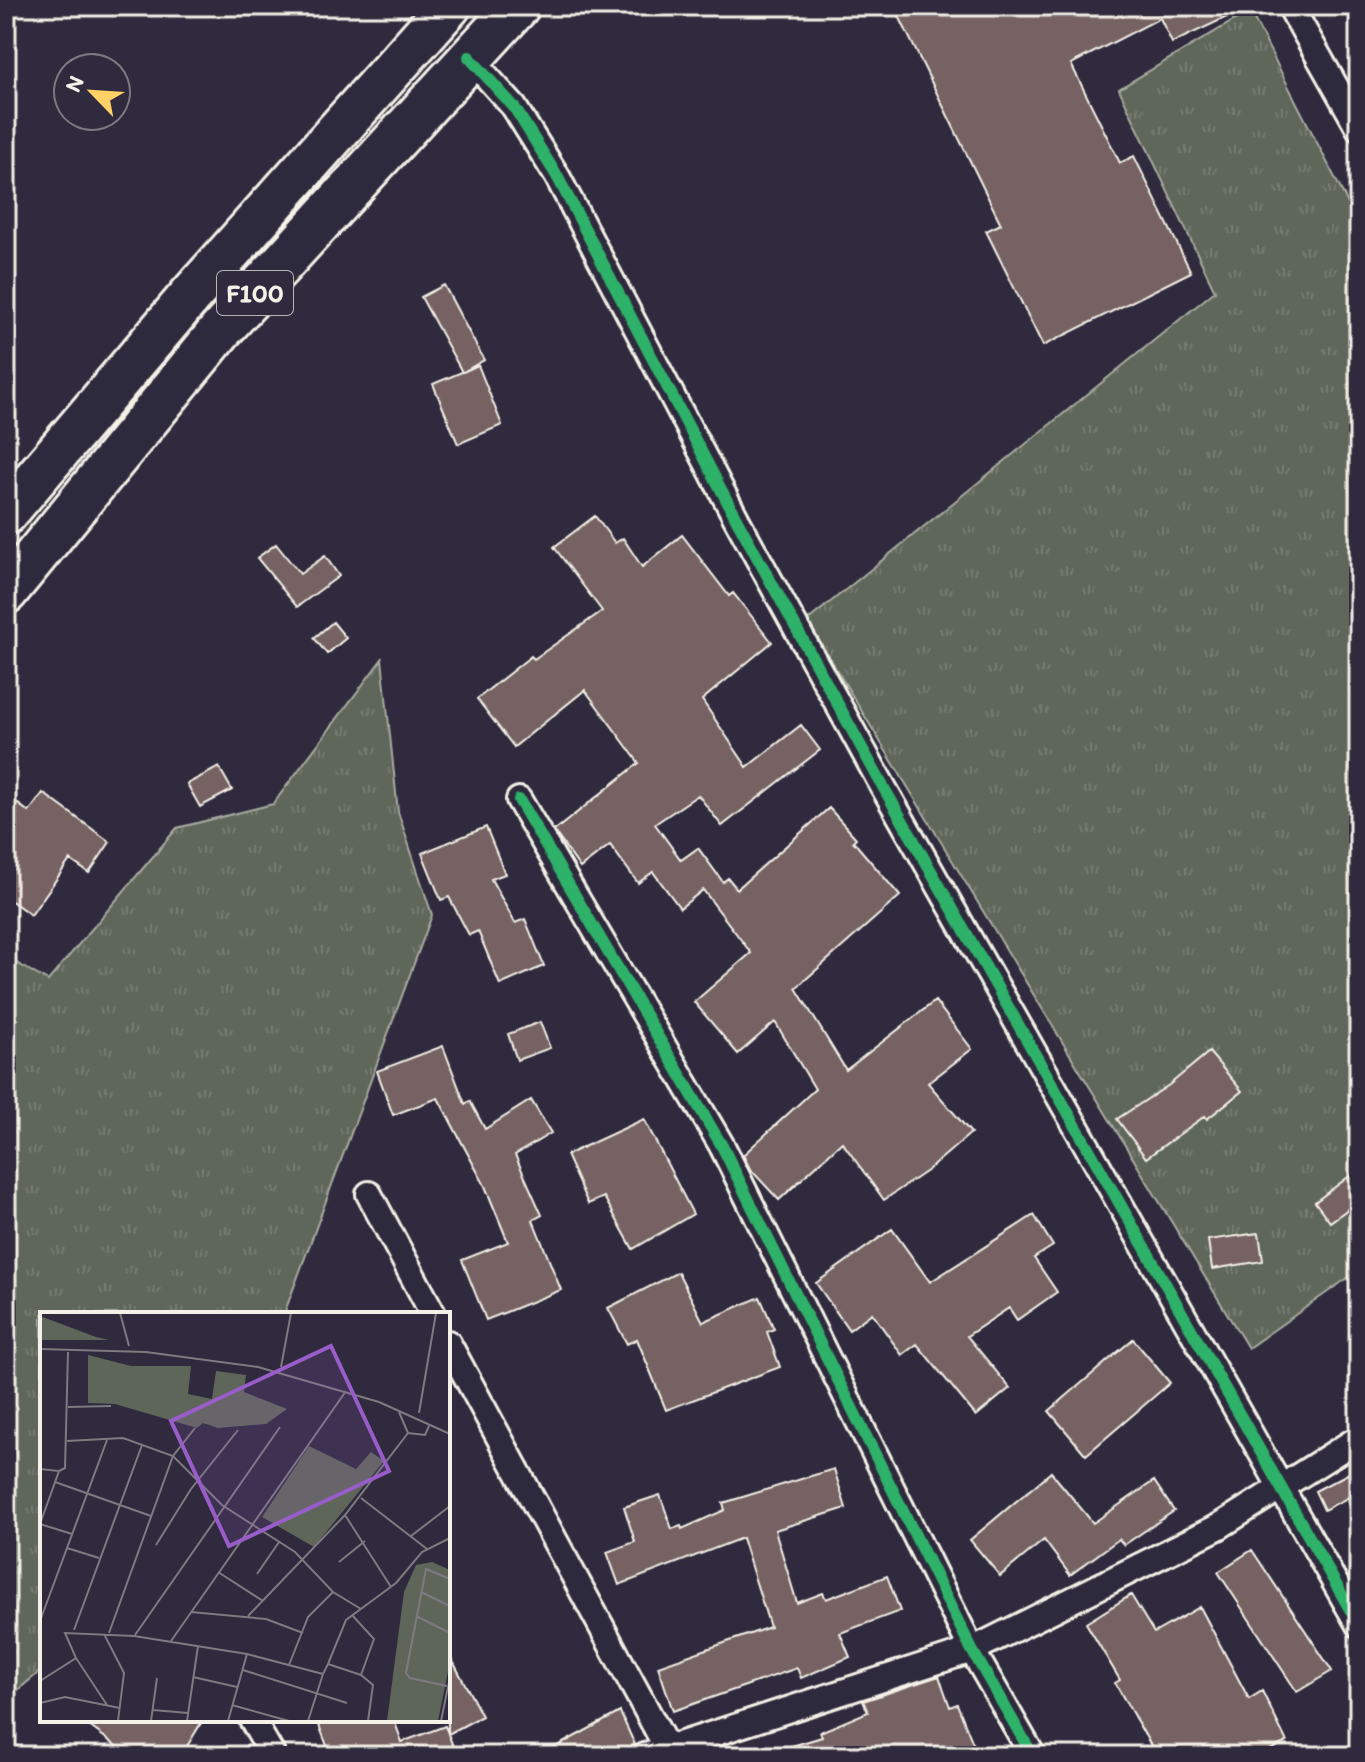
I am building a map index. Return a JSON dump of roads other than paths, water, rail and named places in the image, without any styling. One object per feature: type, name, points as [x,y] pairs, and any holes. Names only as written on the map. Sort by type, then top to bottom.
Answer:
[{"type":"highway","name":"F100","points":[[6,513],[191,295],[449,6]]},
{"type":"highway","name":"F100","points":[[6,592],[220,331],[518,6]]},
{"type":"street","points":[[1290,6],[1359,128]]},
{"type":"street","points":[[469,57],[514,107],[557,176],[737,520],[873,769],[1278,1488],[1359,1625]]},
{"type":"street","points":[[519,800],[722,1146],[972,1650],[1033,1756]]},
{"type":"street","points":[[369,1194],[432,1312]]},
{"type":"street","points":[[450,1347],[660,1753],[972,1650],[1218,1527],[1359,1438]]},
{"type":"street","points":[[253,1722],[273,1756]]}]
